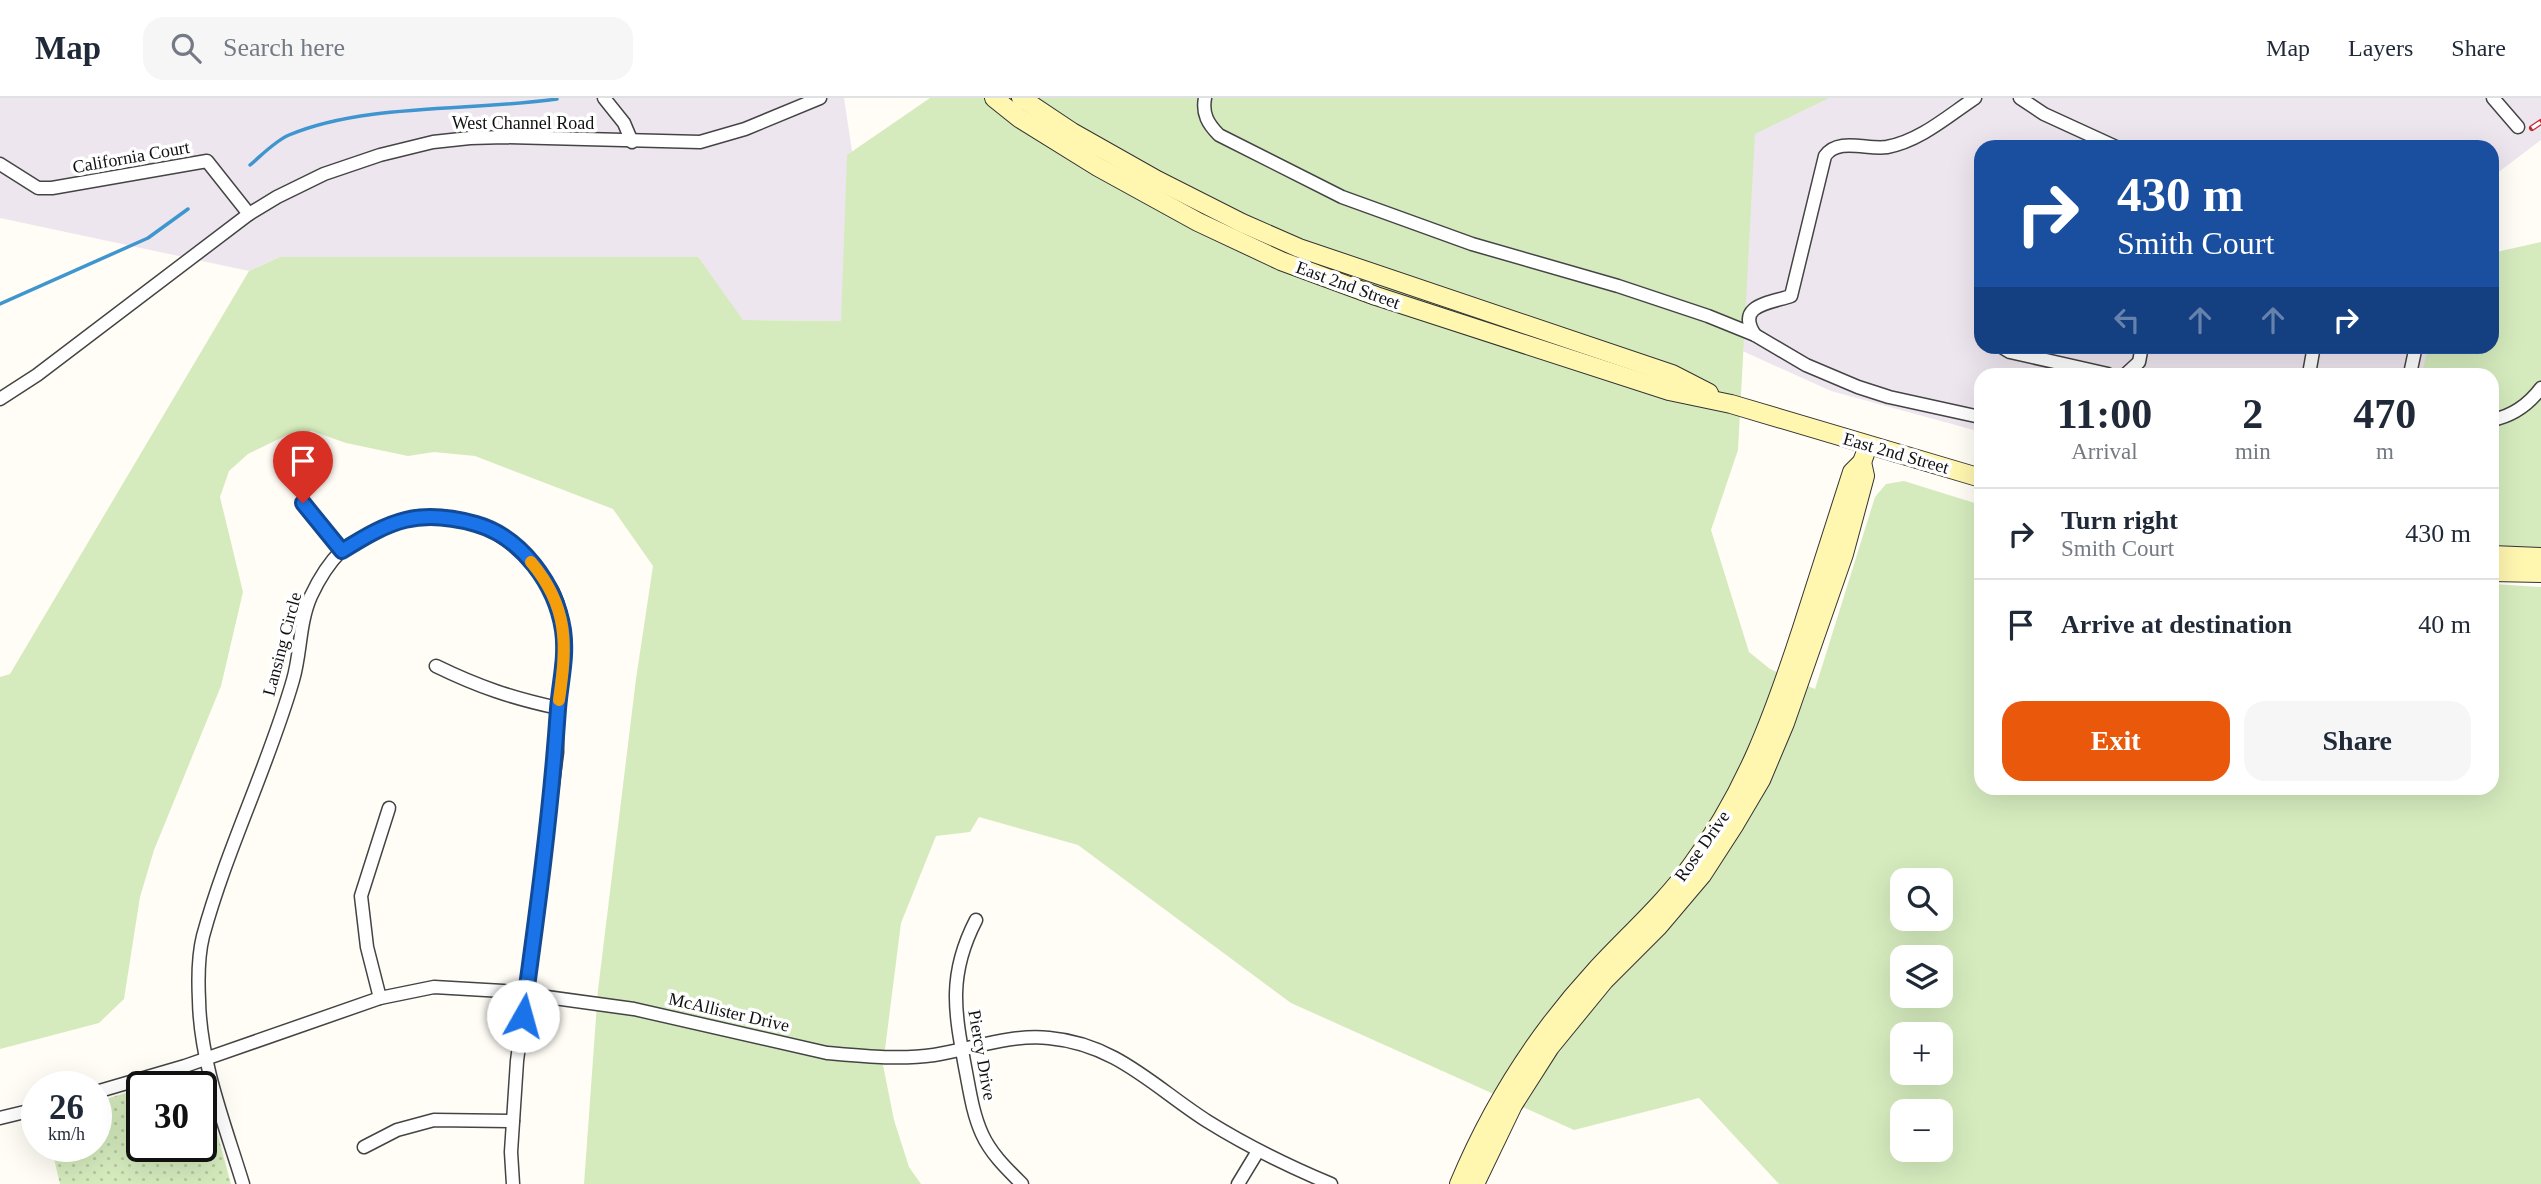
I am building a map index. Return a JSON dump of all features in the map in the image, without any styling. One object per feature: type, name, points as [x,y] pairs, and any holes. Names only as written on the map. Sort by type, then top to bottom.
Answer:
[{"type":"main road","name":"East 2nd Street","points":[[994,98],[1020,118],[1110,173],[1198,222],[1281,261],[1376,296],[1669,391],[1731,404]]},
{"type":"main road","name":"East 2nd Street","points":[[1021,98],[1072,132],[1145,174],[1269,236],[1387,280],[1672,374],[1731,404],[1865,454],[1974,477]]},
{"type":"main road","name":"Rose Drive","points":[[1459,1184],[1482,1134],[1532,1049],[1595,970],[1647,919],[1691,867],[1744,782],[1773,715],[1852,472],[1865,454]]},
{"type":"main road","name":"Rose Drive","points":[[1475,1184],[1513,1105],[1550,1047],[1604,981],[1658,927],[1702,875],[1761,780],[1785,723],[1844,554],[1866,476],[1865,454]]},
{"type":"main road","points":[[2499,555],[2541,557]]},
{"type":"main road","points":[[2499,572],[2541,573]]},
{"type":"street","points":[[604,98],[624,124],[632,142]]},
{"type":"street","name":"West Channel Road","points":[[0,399],[37,375],[249,215],[277,197],[324,174],[380,155],[433,142],[470,138],[700,142],[745,129],[820,98]]},
{"type":"street","points":[[1205,98],[1205,115],[1219,135],[1342,197],[1472,244],[1708,316],[1755,335],[1807,365],[1858,387],[1889,397],[1974,416]]},
{"type":"street","points":[[1755,335],[1749,326],[1750,312],[1756,307],[1791,296],[1825,156],[1829,150],[1836,146],[1874,148],[1903,143],[1975,98]]},
{"type":"street","points":[[2020,98],[2045,114],[2101,140]]},
{"type":"street","points":[[2493,98],[2518,127]]},
{"type":"street","name":"California Court","points":[[0,164],[38,188],[52,188],[207,161],[249,215]]},
{"type":"street","points":[[2018,354],[2071,368]]},
{"type":"street","points":[[2499,419],[2522,408],[2541,388]]},
{"type":"street","points":[[303,503],[342,551]]},
{"type":"street","name":"Lansing Circle","points":[[243,1184],[201,1032],[199,1001],[202,939],[293,681],[303,620],[311,596],[324,573],[342,551],[393,522],[428,516],[456,518],[485,527],[511,542],[533,564],[553,592],[563,629],[565,657],[558,708],[556,752],[517,1061],[511,1153],[513,1184]]},
{"type":"street","points":[[436,666],[469,683],[512,698],[558,708]]},
{"type":"street","points":[[380,998],[366,947],[361,896],[389,808]]},
{"type":"street","name":"Piercy Drive","points":[[976,920],[963,945],[957,970],[956,1008],[962,1050],[974,1111],[983,1136],[1001,1163],[1023,1184]]},
{"type":"street","name":"McAllister Drive","points":[[112,1087],[207,1058],[380,998],[434,988],[526,994],[634,1009],[827,1053],[923,1056],[1028,1037],[1050,1038],[1089,1046],[1125,1062],[1183,1105],[1258,1151],[1331,1184]]},
{"type":"street","points":[[0,1118],[21,1113]]},
{"type":"street","points":[[364,1147],[397,1130],[434,1120],[513,1122]]},
{"type":"street","points":[[1238,1184],[1258,1151]]},
{"type":"shaded area","points":[[0,98],[844,98],[852,151],[841,321],[743,320],[280,257],[249,271],[0,218]]},
{"type":"shaded area","points":[[1372,98],[2541,98],[2541,140],[2499,172],[2499,140],[1974,140],[1974,354],[2432,354],[2430,368],[1974,368],[1974,430],[1831,391],[1654,311]]},
{"type":"green space","points":[[930,98],[1829,98],[1755,134],[1738,450],[1711,530],[1749,652],[1770,669],[1815,689],[1875,497],[1886,484],[1904,481],[1974,503],[1974,795],[2499,795],[2499,584],[2541,587],[2541,1184],[1779,1184],[1699,1098],[1574,1130],[1291,1003],[1078,845],[979,817],[970,832],[936,836],[901,923],[883,1065],[894,1120],[909,1167],[921,1184],[584,1184],[598,990],[636,679],[653,566],[613,509],[475,456],[434,452],[408,456],[346,443],[312,431],[287,435],[248,454],[229,471],[220,497],[243,592],[221,686],[154,850],[140,897],[124,999],[99,1023],[0,1049],[0,677],[10,674],[249,271],[280,257],[698,257],[743,320],[841,321],[847,155]]},
{"type":"green space","points":[[2541,242],[2541,548],[2499,546],[2499,368],[2423,368],[2426,354],[2499,354],[2499,251]]},
{"type":"green space","points":[[126,1093],[126,1162],[217,1162],[217,1133],[231,1184],[60,1184],[55,1162],[112,1162],[112,1097]]},
{"type":"waterway","points":[[250,165],[289,135],[351,118],[557,99]]},
{"type":"waterway","points":[[0,304],[148,238],[188,209]]},
{"type":"railway","points":[[2532,128],[2541,122]]},
{"type":"slow traffic","points":[[531,562],[553,592],[563,629],[565,657],[559,700]]},
{"type":"route","points":[[303,503],[342,551],[393,522],[428,516],[456,518],[485,527],[511,542],[533,564],[553,592],[563,629],[565,657],[523,1016]]}]
